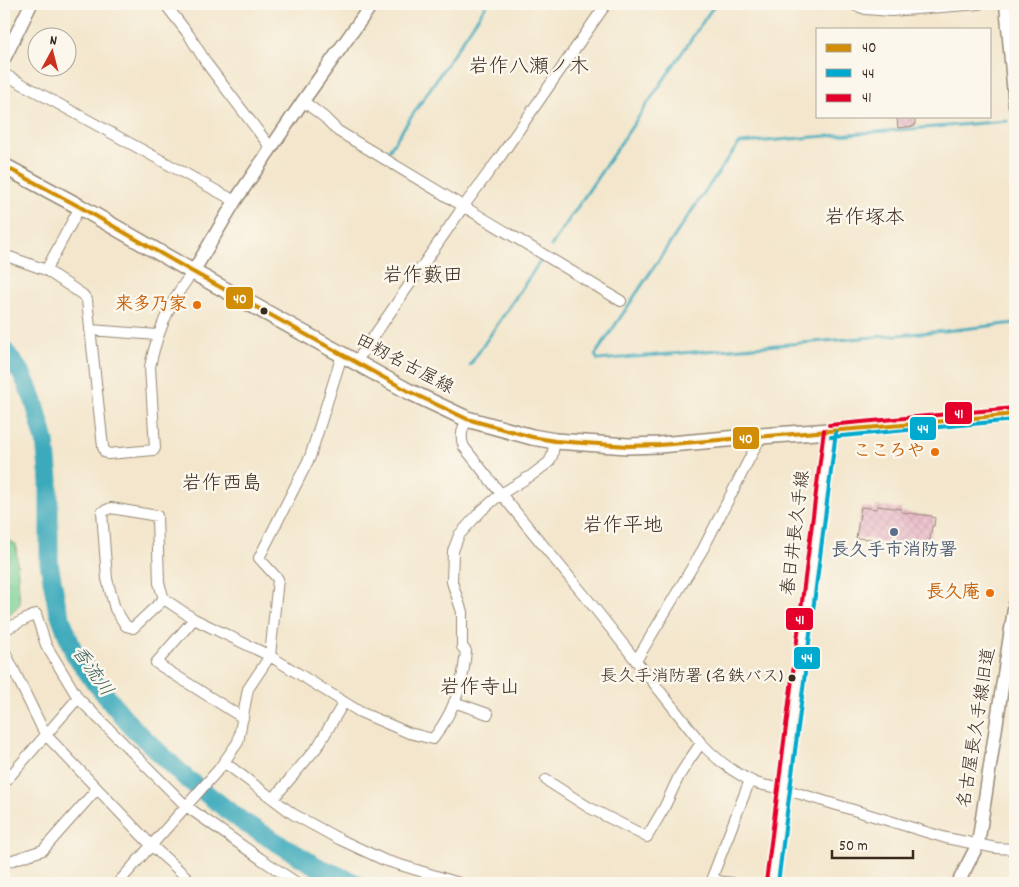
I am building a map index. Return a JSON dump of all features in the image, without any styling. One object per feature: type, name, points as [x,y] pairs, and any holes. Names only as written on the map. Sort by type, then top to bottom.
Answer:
[{"type":"main road","name":"田籾名古屋線","points":[[4,166],[408,391],[467,418],[532,437],[555,441],[628,446],[830,431]]},
{"type":"main road","points":[[830,431],[1015,414]]},
{"type":"main road","name":"春日井長久手線","points":[[772,883],[830,431]]},
{"type":"street","points":[[4,59],[31,4]]},
{"type":"street","points":[[166,4],[207,64],[271,148]]},
{"type":"street","points":[[4,256],[46,270],[87,300],[105,452],[108,454],[154,450],[156,448],[150,367],[158,335],[176,295],[193,272],[235,200],[372,4]]},
{"type":"street","points":[[356,362],[606,4]]},
{"type":"street","points":[[850,4],[866,9],[890,11],[979,4]]},
{"type":"street","points":[[1006,4],[1015,106]]},
{"type":"street","points":[[4,74],[235,200]]},
{"type":"street","points":[[303,101],[324,117],[338,131],[621,301]]},
{"type":"street","points":[[46,270],[80,207]]},
{"type":"street","points":[[90,330],[158,335]]},
{"type":"street","points":[[118,883],[221,766],[238,742],[248,689],[270,656],[278,579],[259,558],[310,457],[342,354]]},
{"type":"street","points":[[467,418],[461,434],[462,443],[701,743],[731,769],[758,783],[784,788],[946,838],[996,848],[1015,849]]},
{"type":"street","points":[[636,661],[703,549],[761,436]]},
{"type":"street","points":[[164,599],[133,628],[126,626],[115,610],[107,579],[102,512],[111,508],[157,516],[159,583],[164,599],[194,619],[270,656],[360,712],[409,733],[433,740],[454,702],[462,679],[466,651],[462,647],[462,612],[452,582],[453,551],[459,535],[481,510],[501,494],[549,462],[555,441]]},
{"type":"street","name":"名古屋長久手線旧道","points":[[958,883],[978,844],[1013,628],[1015,603]]},
{"type":"street","points":[[4,630],[36,614],[46,645],[78,698],[189,803],[261,859],[297,883]]},
{"type":"street","points":[[194,619],[156,663],[243,718]]},
{"type":"street","points":[[4,650],[45,734],[151,845],[193,883]]},
{"type":"street","points":[[4,677],[12,667]]},
{"type":"street","points":[[4,783],[78,698]]},
{"type":"street","points":[[273,799],[318,746],[344,702]]},
{"type":"street","points":[[454,702],[488,714]]},
{"type":"street","points":[[546,780],[588,807],[647,837],[664,808],[679,776],[701,743]]},
{"type":"street","points":[[221,766],[293,814],[339,840],[384,860],[459,883]]},
{"type":"street","points":[[733,883],[716,880],[712,874],[750,780]]},
{"type":"street","points":[[4,863],[43,850],[97,789]]},
{"type":"green space","points":[[4,539],[16,544],[20,604],[4,620]]},
{"type":"building","points":[[897,118],[915,118],[915,126],[898,128]]},
{"type":"building","name":"長久手市消防署","points":[[877,506],[901,509],[901,512],[935,518],[929,546],[856,538],[861,507],[876,509]]},
{"type":"waterway","points":[[389,150],[487,4]]},
{"type":"waterway","points":[[551,246],[715,4]]},
{"type":"waterway","points":[[1007,121],[741,143],[701,197],[595,355],[598,360],[945,331],[1015,323]]},
{"type":"waterway","points":[[470,365],[541,260]]},
{"type":"waterway","name":"香流川","points":[[4,350],[22,374],[34,401],[45,441],[49,479],[49,563],[57,607],[74,653],[93,680],[131,726],[186,778],[243,822],[316,866],[355,883]]},
{"type":"transit line","name":"40","points":[[4,166],[408,391],[467,419],[532,437],[555,441],[628,446],[659,445],[1015,414]]},
{"type":"transit line","name":"41","points":[[829,425],[1014,408]]},
{"type":"transit line","name":"44","points":[[831,437],[1015,420]]},
{"type":"transit line","name":"41","points":[[766,882],[824,430]]},
{"type":"transit line","name":"44","points":[[778,883],[836,432]]},
{"type":"place","name":"来多乃家","points":[[197,305]]},
{"type":"place","name":"こころや","points":[[935,452]]},
{"type":"place","name":"長久手市消防署","points":[[894,532]]},
{"type":"place","name":"長久庵","points":[[990,593]]},
{"type":"place","name":"長久手消防署 (名鉄バス)","points":[[792,678]]},
{"type":"district","name":"岩作八瀬ノ木","points":[[529,68]]},
{"type":"district","name":"岩作塚本","points":[[865,219]]},
{"type":"district","name":"岩作藪田","points":[[423,277]]},
{"type":"district","name":"岩作西島","points":[[222,485]]},
{"type":"district","name":"岩作平地","points":[[623,527]]},
{"type":"district","name":"岩作寺山","points":[[480,689]]}]
